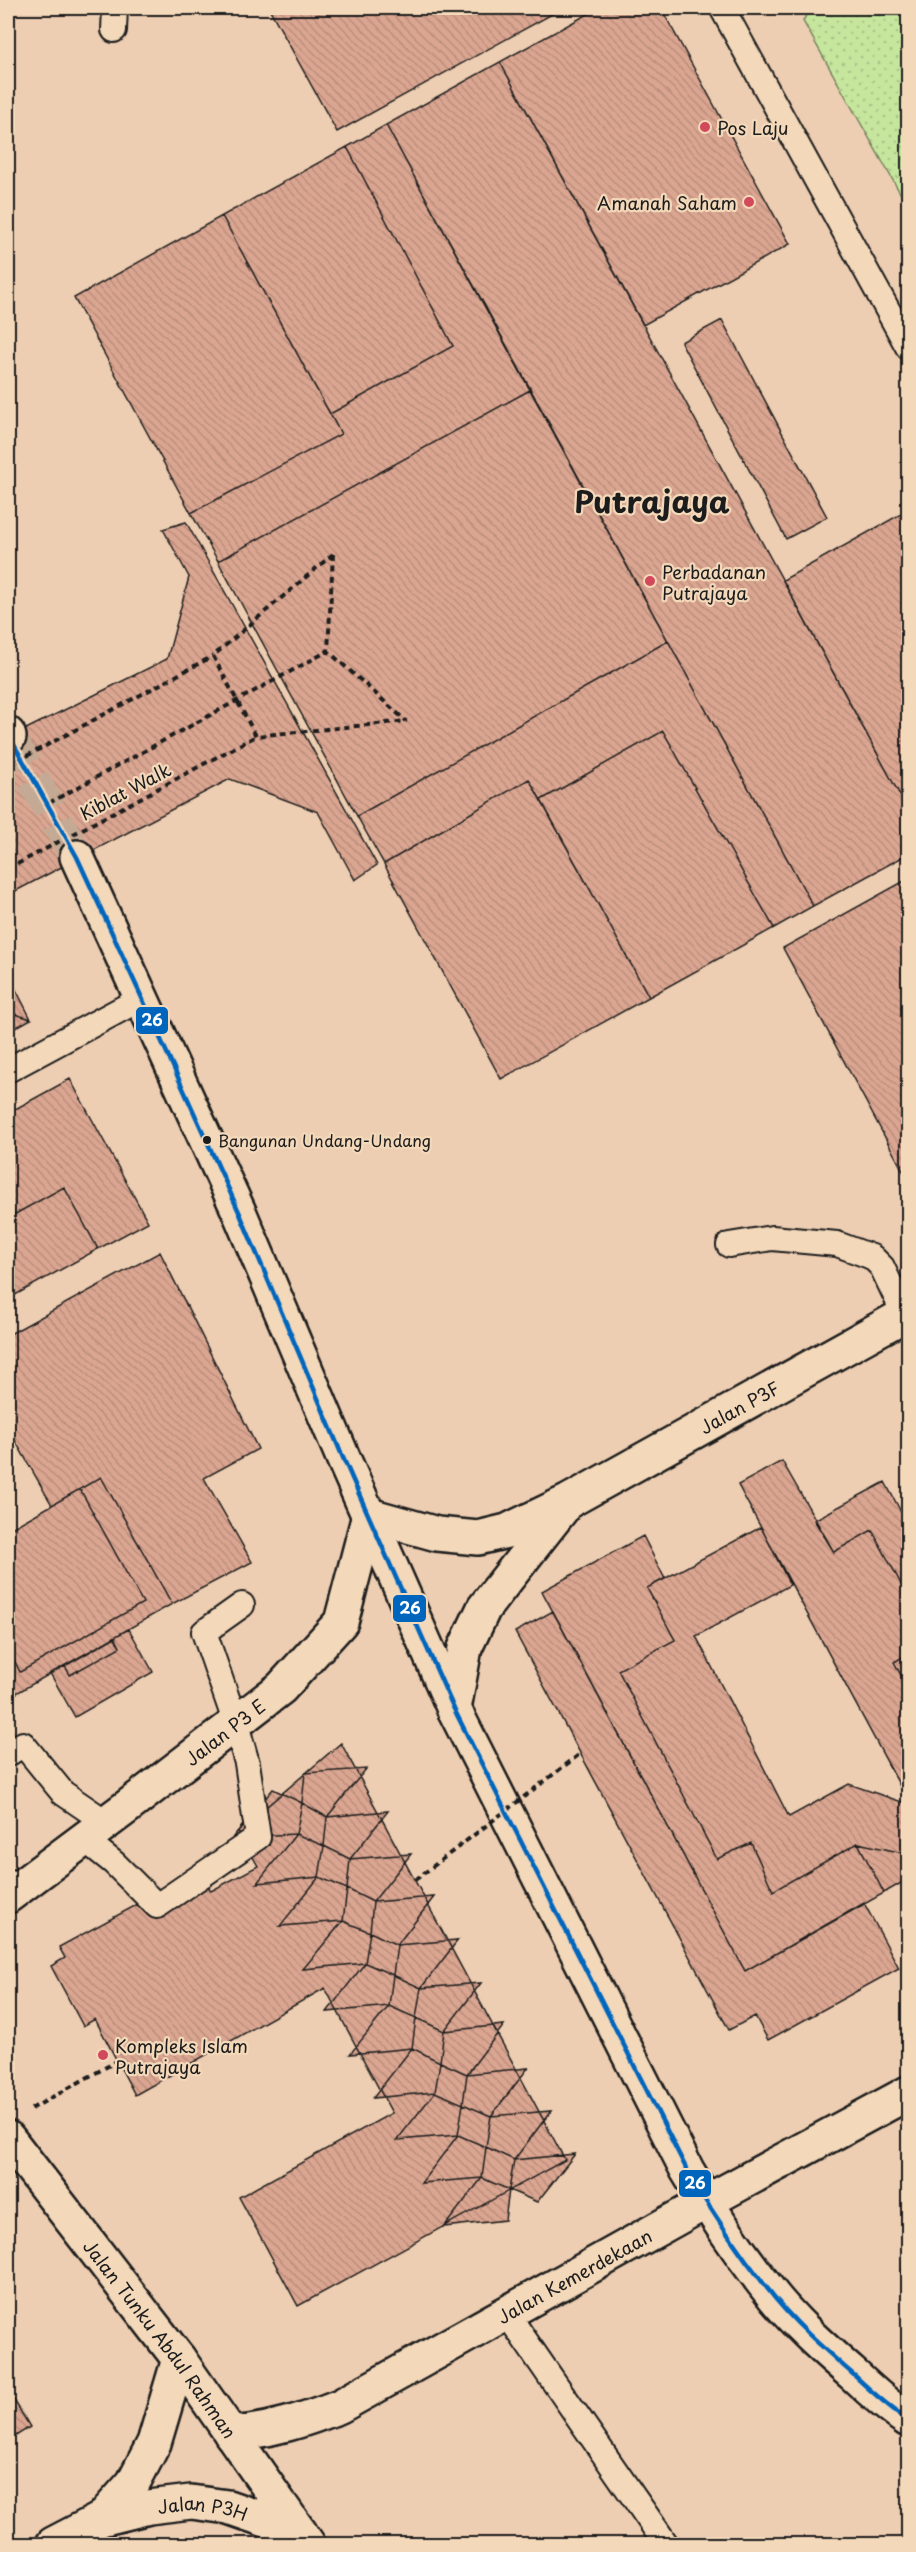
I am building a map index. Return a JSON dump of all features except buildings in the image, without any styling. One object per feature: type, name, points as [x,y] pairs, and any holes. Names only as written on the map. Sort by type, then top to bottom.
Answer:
[{"type":"street","points":[[77,857],[240,1214],[454,1710],[618,2038],[706,2202],[767,2289],[795,2320],[884,2402],[909,2420]]},
{"type":"street","name":"Jalan P3F","points":[[369,1515],[437,1534],[478,1538],[507,1531],[569,1501],[908,1316]]},
{"type":"street","name":"Jalan P3F","points":[[454,1710],[465,1648],[484,1608],[569,1501]]},
{"type":"street","name":"Jalan P3 E","points":[[8,1896],[281,1688],[341,1622],[369,1515]]},
{"type":"street","name":"Jalan Kemerdekaan","points":[[231,2434],[261,2432],[296,2423],[340,2406],[706,2202],[909,2093]]},
{"type":"street","name":"Jalan Tunku Abdul Rahman","points":[[8,2138],[179,2359],[304,2538]]},
{"type":"street","name":"Jalan P3H","points":[[101,2519],[133,2483],[154,2443],[179,2359]]},
{"type":"street","name":"Jalan P3H","points":[[53,2544],[101,2519],[149,2507],[191,2502],[228,2507],[304,2538]]},
{"type":"lane","points":[[722,8],[909,347]]},
{"type":"lane","points":[[8,1070],[142,998]]},
{"type":"lane","points":[[729,1245],[772,1238],[837,1244],[872,1257],[882,1267],[908,1316]]},
{"type":"lane","points":[[8,1754],[23,1744],[96,1831],[114,1863],[157,1906],[258,1837],[247,1763],[204,1632],[242,1605]]},
{"type":"lane","points":[[507,2314],[666,2544]]},
{"type":"path","points":[[8,746],[213,656],[333,554],[328,651]]},
{"type":"path","points":[[213,656],[256,736],[406,721],[328,651]]},
{"type":"path","points":[[49,803],[328,651]]},
{"type":"path","name":"Kiblat Walk","points":[[8,869],[256,736]]},
{"type":"path","points":[[415,1880],[580,1754]]},
{"type":"path","points":[[27,2110],[117,2061]]},
{"type":"green space","points":[[810,8],[908,8],[908,207],[803,21]]},
{"type":"tunnel","points":[[9,737],[77,857]]},
{"type":"transit line","name":"26","points":[[8,734],[77,857],[142,998],[240,1214],[344,1460],[454,1709],[687,2170],[735,2245],[787,2312],[887,2405],[908,2420]]},
{"type":"place","name":"Pos Laju","points":[[705,127]]},
{"type":"place","name":"Amanah Saham","points":[[749,202]]},
{"type":"place","name":"Perbadanan Putrajaya","points":[[650,581]]},
{"type":"place","name":"Bangunan Undang-Undang","points":[[207,1140]]},
{"type":"place","name":"Kompleks Islam Putrajaya","points":[[103,2055]]},
{"type":"district","name":"Putrajaya","points":[[652,500]]}]
